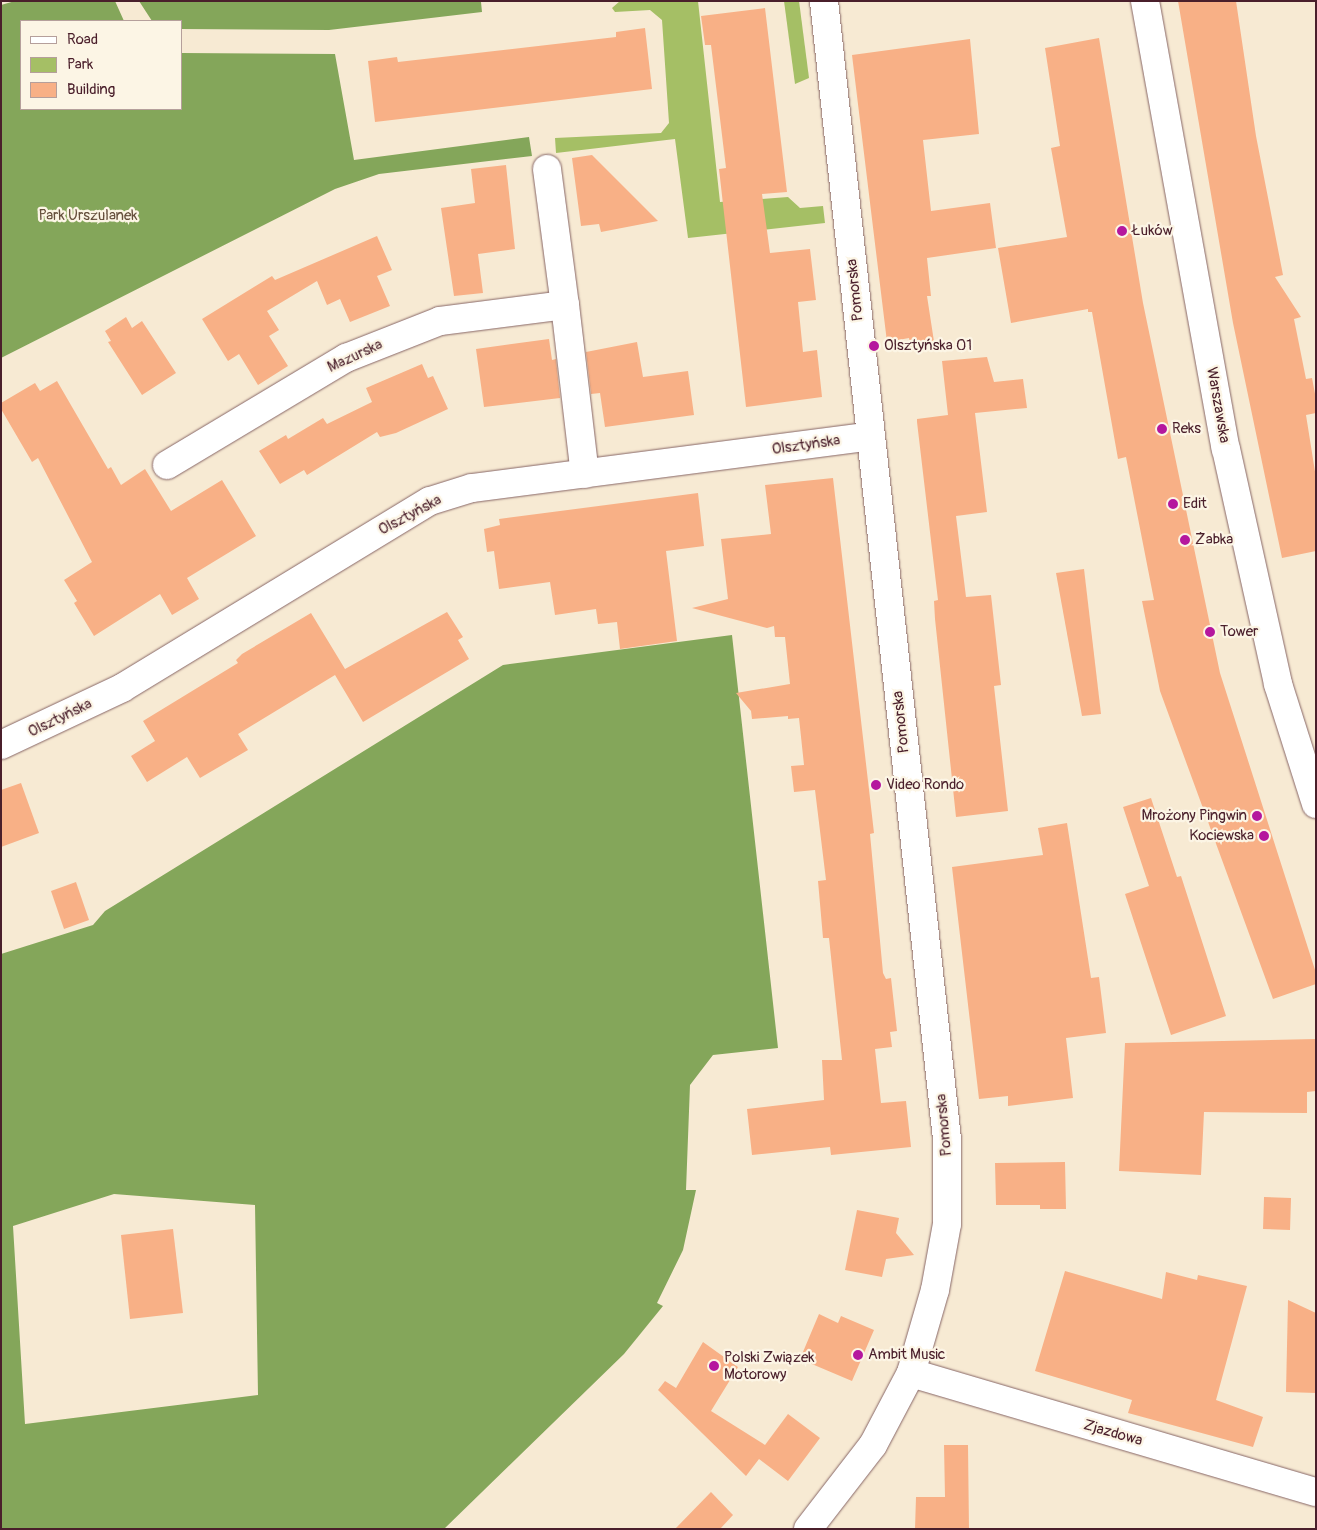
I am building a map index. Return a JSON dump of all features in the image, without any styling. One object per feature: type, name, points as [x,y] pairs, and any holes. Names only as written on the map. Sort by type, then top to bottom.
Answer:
[{"type":"street","name":"Pomorska","points":[[808,1529],[873,1445],[911,1374],[935,1290],[947,1224],[947,1138],[824,1]]},
{"type":"street","name":"Warszawska","points":[[1145,1],[1226,449],[1278,684],[1316,804]]},
{"type":"street","points":[[547,169],[585,474]]},
{"type":"street","name":"Mazurska","points":[[168,465],[346,358],[440,321],[565,305]]},
{"type":"street","name":"Olsztyńska","points":[[1,745],[122,688],[430,501],[472,488],[870,436]]},
{"type":"street","name":"Zjazdowa","points":[[911,1374],[1316,1492]]},
{"type":"green space","name":"Park Urszulanek","points":[[15,1],[115,1],[124,20],[20,20],[20,110],[182,110],[182,53],[335,54],[354,160],[529,137],[532,156],[379,174],[335,189],[1,358],[1,5]]},
{"type":"green space","points":[[139,1],[490,1],[481,2],[482,12],[329,30],[182,29],[182,20],[151,20]]},
{"type":"green space","points":[[620,1],[698,1],[720,202],[788,197],[800,208],[823,206],[825,223],[688,238],[675,139],[556,153],[555,138],[661,133],[669,123],[662,20],[650,10],[615,12],[612,8]]},
{"type":"green space","points":[[784,1],[799,1],[809,78],[795,84]]},
{"type":"green space","points":[[732,635],[778,1048],[713,1055],[690,1085],[686,1190],[696,1190],[683,1250],[657,1303],[663,1306],[624,1354],[444,1529],[1,1529],[1,954],[93,925],[105,911],[503,665]],"holes":[[[114,1194],[255,1205],[258,1395],[25,1424],[13,1226]]]},
{"type":"building","points":[[1178,1],[1236,1],[1256,136],[1283,275],[1275,277],[1301,317],[1294,319],[1306,379],[1312,378],[1316,399],[1316,413],[1306,415],[1316,478],[1316,551],[1282,558],[1233,323]]},
{"type":"building","points":[[765,8],[787,192],[762,194],[770,253],[810,249],[816,300],[798,302],[803,352],[817,350],[822,397],[746,407],[719,169],[726,168],[711,45],[705,45],[701,16]]},
{"type":"building","points":[[645,28],[652,89],[375,122],[368,61],[397,57],[398,62],[616,37],[616,32]]},
{"type":"building","points":[[1099,38],[1143,303],[1220,673],[1316,973],[1316,984],[1273,999],[1160,691],[1142,601],[1154,600],[1126,457],[1118,459],[1092,312],[1088,312],[1088,309],[1011,323],[998,248],[1067,237],[1051,148],[1060,146],[1045,48]]},
{"type":"building","points":[[970,39],[979,134],[923,140],[931,211],[990,203],[996,248],[927,258],[931,296],[927,296],[935,348],[911,351],[909,338],[887,342],[852,55]]},
{"type":"building","points":[[592,155],[658,221],[601,232],[599,224],[581,226],[572,158]]},
{"type":"building","points":[[506,165],[515,249],[478,254],[483,293],[454,296],[441,208],[475,203],[471,169]]},
{"type":"building","points":[[377,236],[392,270],[377,276],[390,306],[350,322],[340,299],[327,305],[317,281],[267,311],[279,330],[269,336],[288,366],[258,385],[239,354],[228,361],[202,319],[272,276],[275,280]]},
{"type":"building","points":[[126,317],[132,328],[142,321],[176,373],[142,395],[108,342],[111,341],[105,331]]},
{"type":"building","points":[[549,339],[552,360],[556,359],[560,398],[484,407],[476,349]]},
{"type":"building","points":[[637,342],[643,377],[688,371],[694,415],[605,427],[600,393],[591,394],[586,352]]},
{"type":"building","points":[[987,357],[994,382],[1023,379],[1027,408],[975,413],[987,512],[956,516],[966,597],[991,595],[1001,685],[994,686],[1008,811],[956,817],[935,619],[934,601],[938,600],[917,419],[948,415],[942,361]]},
{"type":"building","points":[[422,364],[428,378],[433,376],[448,409],[396,433],[380,437],[377,432],[307,475],[304,470],[280,484],[259,451],[286,435],[288,439],[323,418],[327,424],[372,402],[366,388]]},
{"type":"building","points":[[57,381],[108,469],[111,467],[121,485],[145,469],[171,511],[222,480],[256,536],[187,578],[199,599],[172,615],[160,594],[94,636],[74,603],[77,601],[64,580],[92,562],[38,458],[32,462],[1,409],[1,403],[35,383],[40,391]]},
{"type":"building","points":[[833,478],[874,833],[870,834],[883,973],[886,979],[891,978],[897,1031],[890,1032],[892,1047],[875,1049],[881,1103],[906,1101],[911,1147],[831,1155],[830,1147],[752,1155],[747,1109],[824,1100],[822,1060],[842,1060],[829,938],[823,938],[818,881],[826,880],[815,790],[794,792],[791,766],[804,765],[799,718],[788,719],[788,716],[752,719],[751,711],[736,693],[790,684],[785,637],[775,637],[774,626],[767,628],[692,608],[728,599],[721,539],[771,534],[765,485]]},
{"type":"building","points":[[698,493],[704,546],[666,551],[677,641],[620,649],[617,622],[598,624],[596,609],[555,615],[550,582],[499,589],[494,551],[487,552],[484,529],[500,525],[499,519]]},
{"type":"building","points":[[1084,569],[1101,714],[1082,716],[1056,573]]},
{"type":"building","points":[[447,612],[463,637],[458,640],[469,659],[363,722],[335,675],[238,734],[248,750],[200,778],[187,757],[147,782],[131,756],[155,741],[143,721],[238,663],[236,660],[242,654],[311,613],[345,669]]},
{"type":"building","points":[[21,783],[39,833],[1,847],[1,790]]},
{"type":"building","points":[[1151,798],[1177,877],[1181,876],[1226,1016],[1171,1035],[1125,894],[1149,886],[1123,807]]},
{"type":"building","points":[[1067,823],[1091,978],[1099,977],[1106,1033],[1066,1038],[1073,1098],[1008,1106],[1008,1096],[979,1099],[952,867],[1043,855],[1038,828]]},
{"type":"building","points":[[76,882],[89,920],[64,929],[51,891]]},
{"type":"building","points":[[1316,1039],[1316,1091],[1307,1092],[1307,1113],[1204,1112],[1201,1175],[1119,1171],[1125,1043]]},
{"type":"building","points":[[1065,1162],[1066,1209],[1040,1209],[1040,1205],[996,1205],[995,1163]]},
{"type":"building","points":[[1264,1197],[1291,1198],[1290,1230],[1263,1229]]},
{"type":"building","points":[[857,1210],[899,1218],[896,1233],[914,1255],[886,1259],[882,1277],[845,1270]]},
{"type":"building","points":[[173,1229],[183,1313],[130,1319],[121,1235]]},
{"type":"building","points":[[1065,1271],[1162,1299],[1166,1272],[1197,1280],[1198,1275],[1247,1286],[1216,1400],[1263,1417],[1253,1447],[1128,1413],[1132,1400],[1035,1371]]},
{"type":"building","points":[[1288,1300],[1316,1313],[1316,1393],[1286,1392]]},
{"type":"building","points":[[819,1314],[838,1323],[841,1316],[874,1330],[852,1381],[800,1359]]},
{"type":"building","points":[[703,1342],[738,1367],[711,1411],[765,1445],[788,1414],[820,1438],[788,1481],[759,1459],[746,1476],[658,1390],[665,1381],[676,1388]]},
{"type":"building","points":[[944,1445],[968,1445],[969,1529],[915,1529],[916,1497],[945,1497]]},
{"type":"building","points":[[711,1492],[733,1515],[720,1529],[675,1529]]},
{"type":"place","name":"Łuków","points":[[1122,231]]},
{"type":"place","name":"Olsztyńska 01","points":[[874,346]]},
{"type":"place","name":"Reks","points":[[1162,429]]},
{"type":"place","name":"Edit","points":[[1173,504]]},
{"type":"place","name":"Żabka","points":[[1185,540]]},
{"type":"place","name":"Tower","points":[[1210,632]]},
{"type":"place","name":"Video Rondo","points":[[876,785]]},
{"type":"place","name":"Mrożony Pingwin","points":[[1257,816]]},
{"type":"place","name":"Kociewska","points":[[1264,836]]},
{"type":"place","name":"Ambit Music","points":[[858,1355]]},
{"type":"place","name":"Polski Związek Motorowy","points":[[714,1366]]}]
